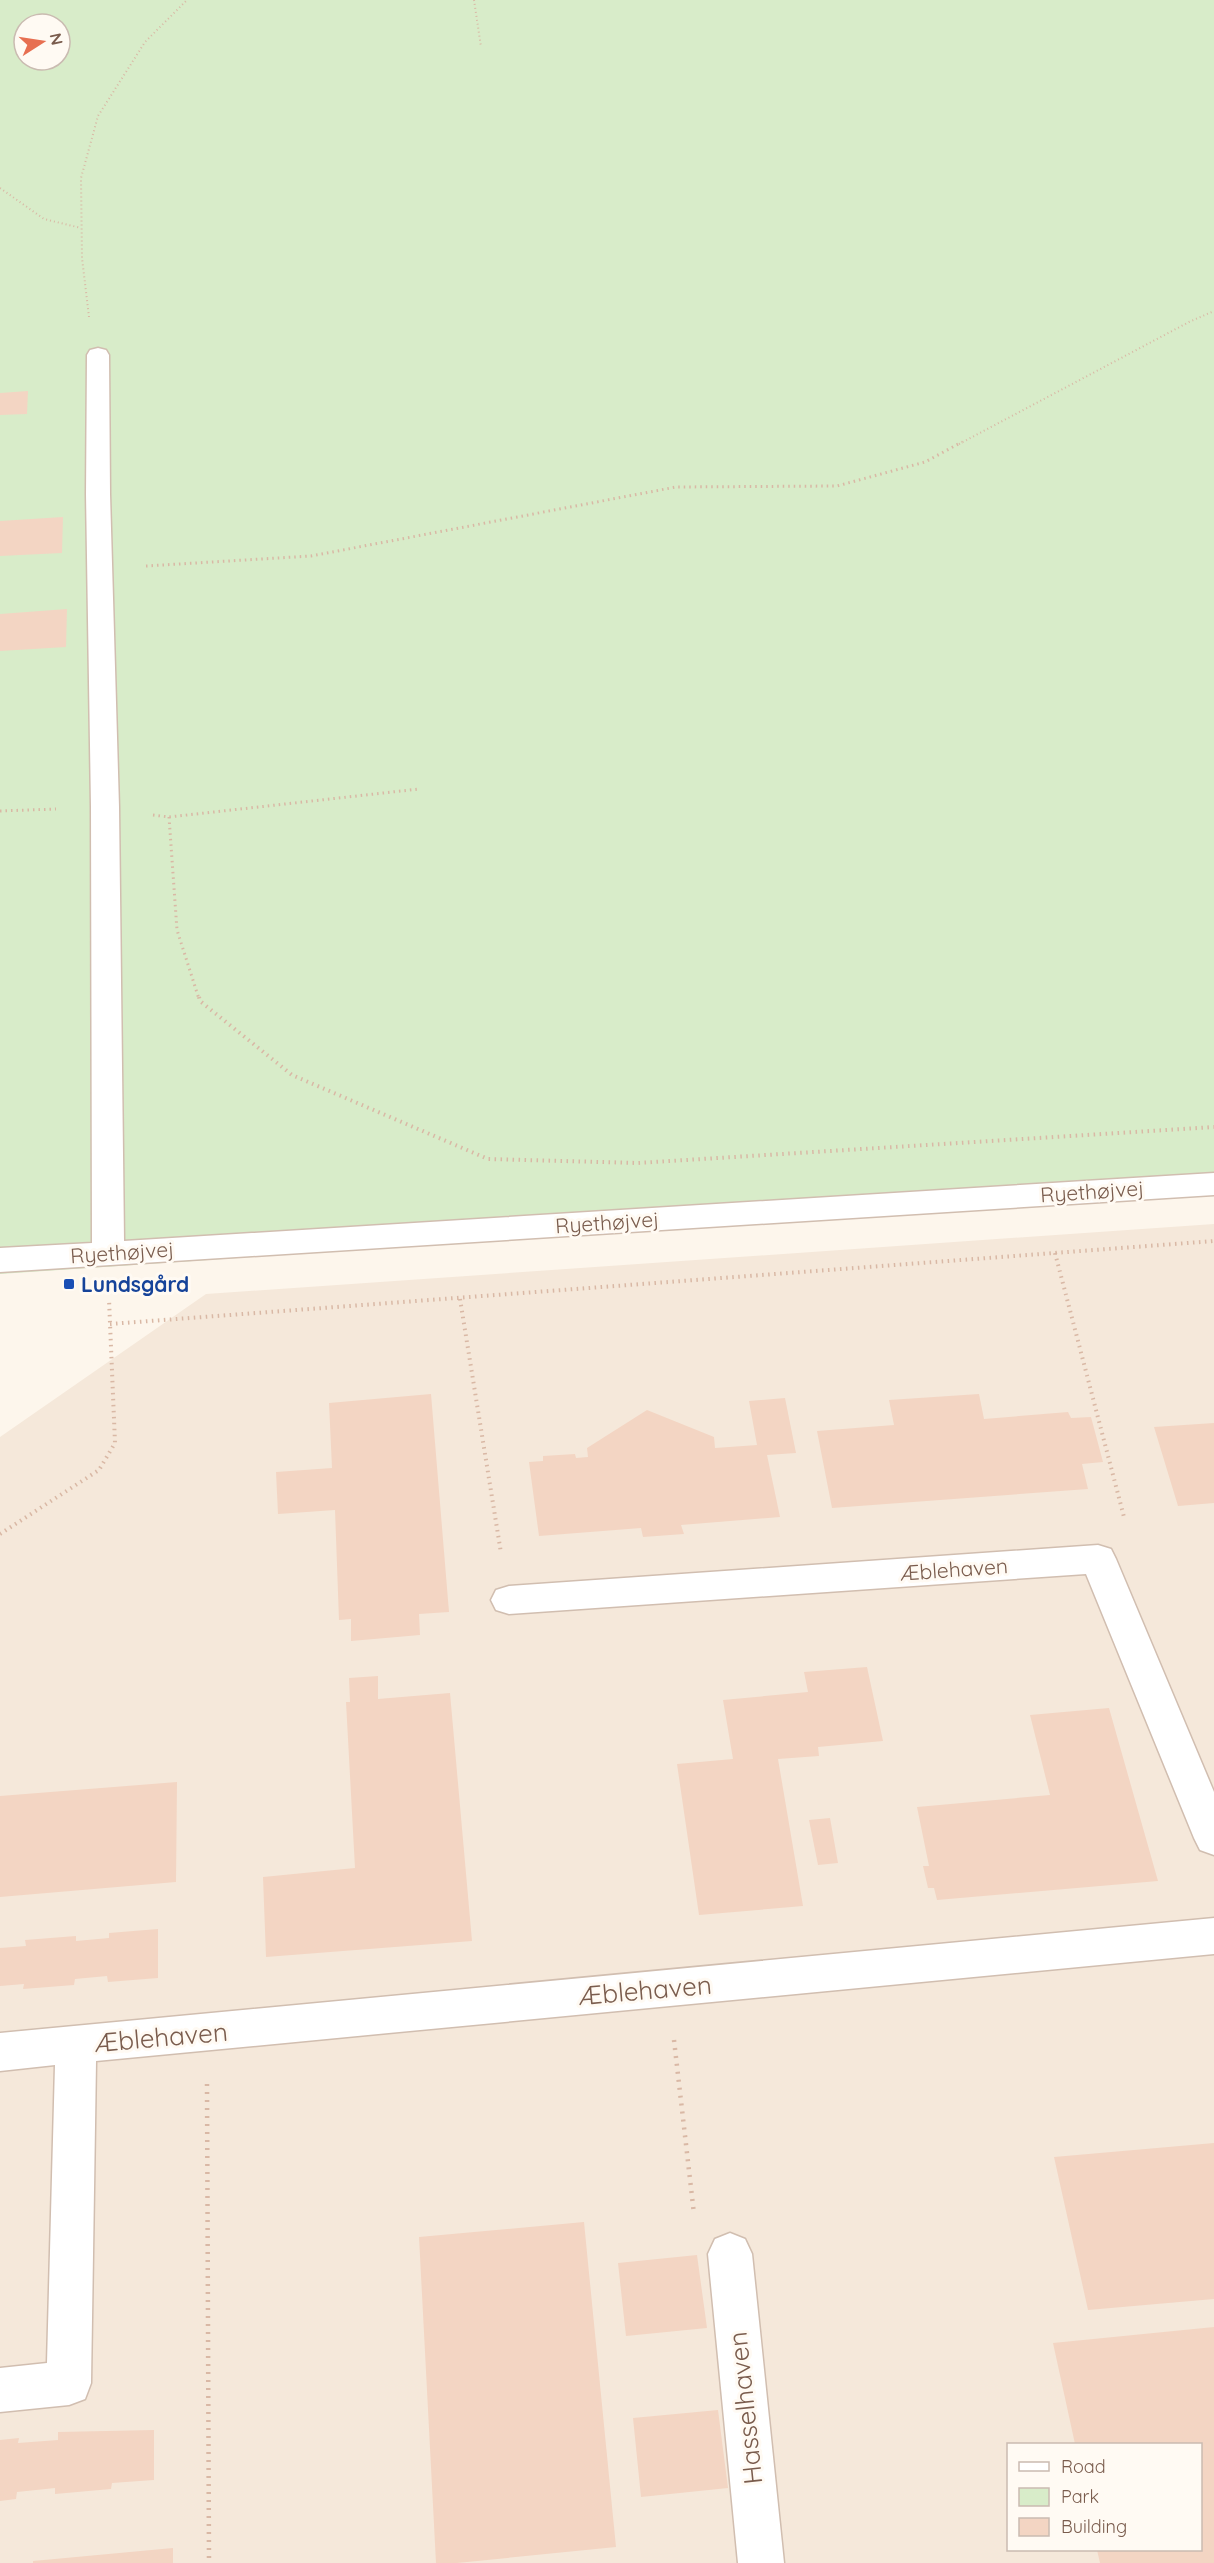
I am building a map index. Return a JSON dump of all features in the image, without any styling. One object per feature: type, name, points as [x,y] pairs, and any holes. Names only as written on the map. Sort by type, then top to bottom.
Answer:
[{"type":"street","points":[[98,355],[105,807],[108,1253]]},
{"type":"street","name":"Ryethøjvej","points":[[0,1260],[1214,1184]]},
{"type":"street","points":[[1098,1559],[1214,1838]]},
{"type":"street","name":"Æblehaven","points":[[509,1600],[1098,1559]]},
{"type":"street","name":"Æblehaven","points":[[0,2052],[1214,1936]]},
{"type":"street","name":"Æblehaven","points":[[0,2390],[69,2383],[76,2045]]},
{"type":"street","name":"Hasselhaven","points":[[730,2254],[761,2563]]},
{"type":"path","points":[[98,355],[87,302],[82,258],[81,178],[98,116],[145,42],[187,0]]},
{"type":"path","points":[[474,0],[481,47]]},
{"type":"path","points":[[0,188],[44,219],[81,228]]},
{"type":"path","points":[[100,569],[311,556],[676,488],[837,486],[925,462],[1179,327],[1214,311]]},
{"type":"path","points":[[0,811],[105,807],[169,817],[419,789]]},
{"type":"path","points":[[169,817],[177,930],[200,1001],[292,1075],[488,1159],[638,1163],[1214,1127]]},
{"type":"path","points":[[110,1324],[1214,1241]]},
{"type":"path","points":[[0,1534],[99,1470],[115,1443],[108,1253]]},
{"type":"path","points":[[1055,1253],[1132,1549],[1098,1559]]},
{"type":"path","points":[[460,1299],[509,1600]]},
{"type":"path","points":[[669,1988],[693,2213],[730,2254]]},
{"type":"path","points":[[207,2032],[209,2563]]},
{"type":"shaded area","points":[[1214,1224],[1214,2563],[0,2563],[0,1437],[206,1294]]},
{"type":"green space","points":[[0,0],[1214,0],[1214,1192],[0,1274]]},
{"type":"building","points":[[28,391],[27,414],[0,415],[0,393]]},
{"type":"building","points":[[63,517],[62,553],[0,556],[0,521]]},
{"type":"building","points":[[67,609],[66,647],[0,651],[0,614]]},
{"type":"building","points":[[431,1394],[449,1612],[419,1614],[420,1635],[351,1641],[351,1619],[339,1620],[335,1510],[278,1514],[276,1472],[332,1468],[329,1403]]},
{"type":"building","points":[[979,1394],[984,1419],[1068,1412],[1071,1418],[1091,1417],[1103,1462],[1082,1464],[1088,1489],[832,1508],[817,1431],[894,1425],[889,1400]]},
{"type":"building","points":[[785,1398],[796,1453],[767,1455],[780,1517],[681,1525],[684,1534],[643,1537],[641,1528],[539,1536],[529,1462],[543,1461],[543,1456],[575,1454],[576,1458],[588,1457],[587,1448],[647,1410],[714,1437],[715,1448],[757,1445],[749,1401]]},
{"type":"building","points":[[1214,1423],[1214,1503],[1178,1506],[1154,1427]]},
{"type":"building","points":[[867,1667],[883,1741],[818,1747],[819,1756],[778,1759],[803,1906],[699,1915],[677,1764],[733,1759],[723,1700],[808,1692],[804,1672]]},
{"type":"building","points":[[378,1676],[378,1699],[450,1693],[472,1941],[266,1957],[263,1877],[355,1868],[346,1702],[350,1702],[349,1678]]},
{"type":"building","points":[[1109,1708],[1158,1881],[937,1900],[934,1888],[928,1888],[923,1866],[929,1866],[917,1807],[1050,1795],[1030,1715]]},
{"type":"building","points":[[177,1782],[176,1882],[0,1897],[0,1796]]},
{"type":"building","points":[[830,1818],[838,1863],[818,1865],[809,1820]]},
{"type":"building","points":[[158,1929],[158,1978],[108,1982],[107,1976],[75,1979],[74,1985],[23,1989],[24,1984],[0,1986],[0,1948],[26,1946],[25,1940],[76,1936],[76,1941],[109,1938],[109,1933]]},
{"type":"building","points":[[1214,2143],[1214,2299],[1088,2310],[1054,2157]]},
{"type":"building","points":[[584,2222],[616,2547],[457,2563],[436,2563],[419,2237]]},
{"type":"building","points":[[697,2255],[707,2328],[626,2336],[618,2263]]},
{"type":"building","points":[[1214,2327],[1214,2563],[1100,2563],[1097,2551],[1202,2551],[1202,2443],[1075,2443],[1053,2343]]},
{"type":"building","points":[[718,2410],[728,2488],[641,2497],[633,2418]]},
{"type":"building","points":[[154,2430],[154,2480],[112,2483],[111,2489],[55,2494],[55,2488],[17,2492],[16,2499],[0,2501],[0,2440],[19,2438],[18,2443],[58,2440],[58,2432]]},
{"type":"building","points":[[173,2548],[173,2563],[33,2563],[33,2561]]},
{"type":"place","name":"Lundsgård","points":[[69,1284]]}]
